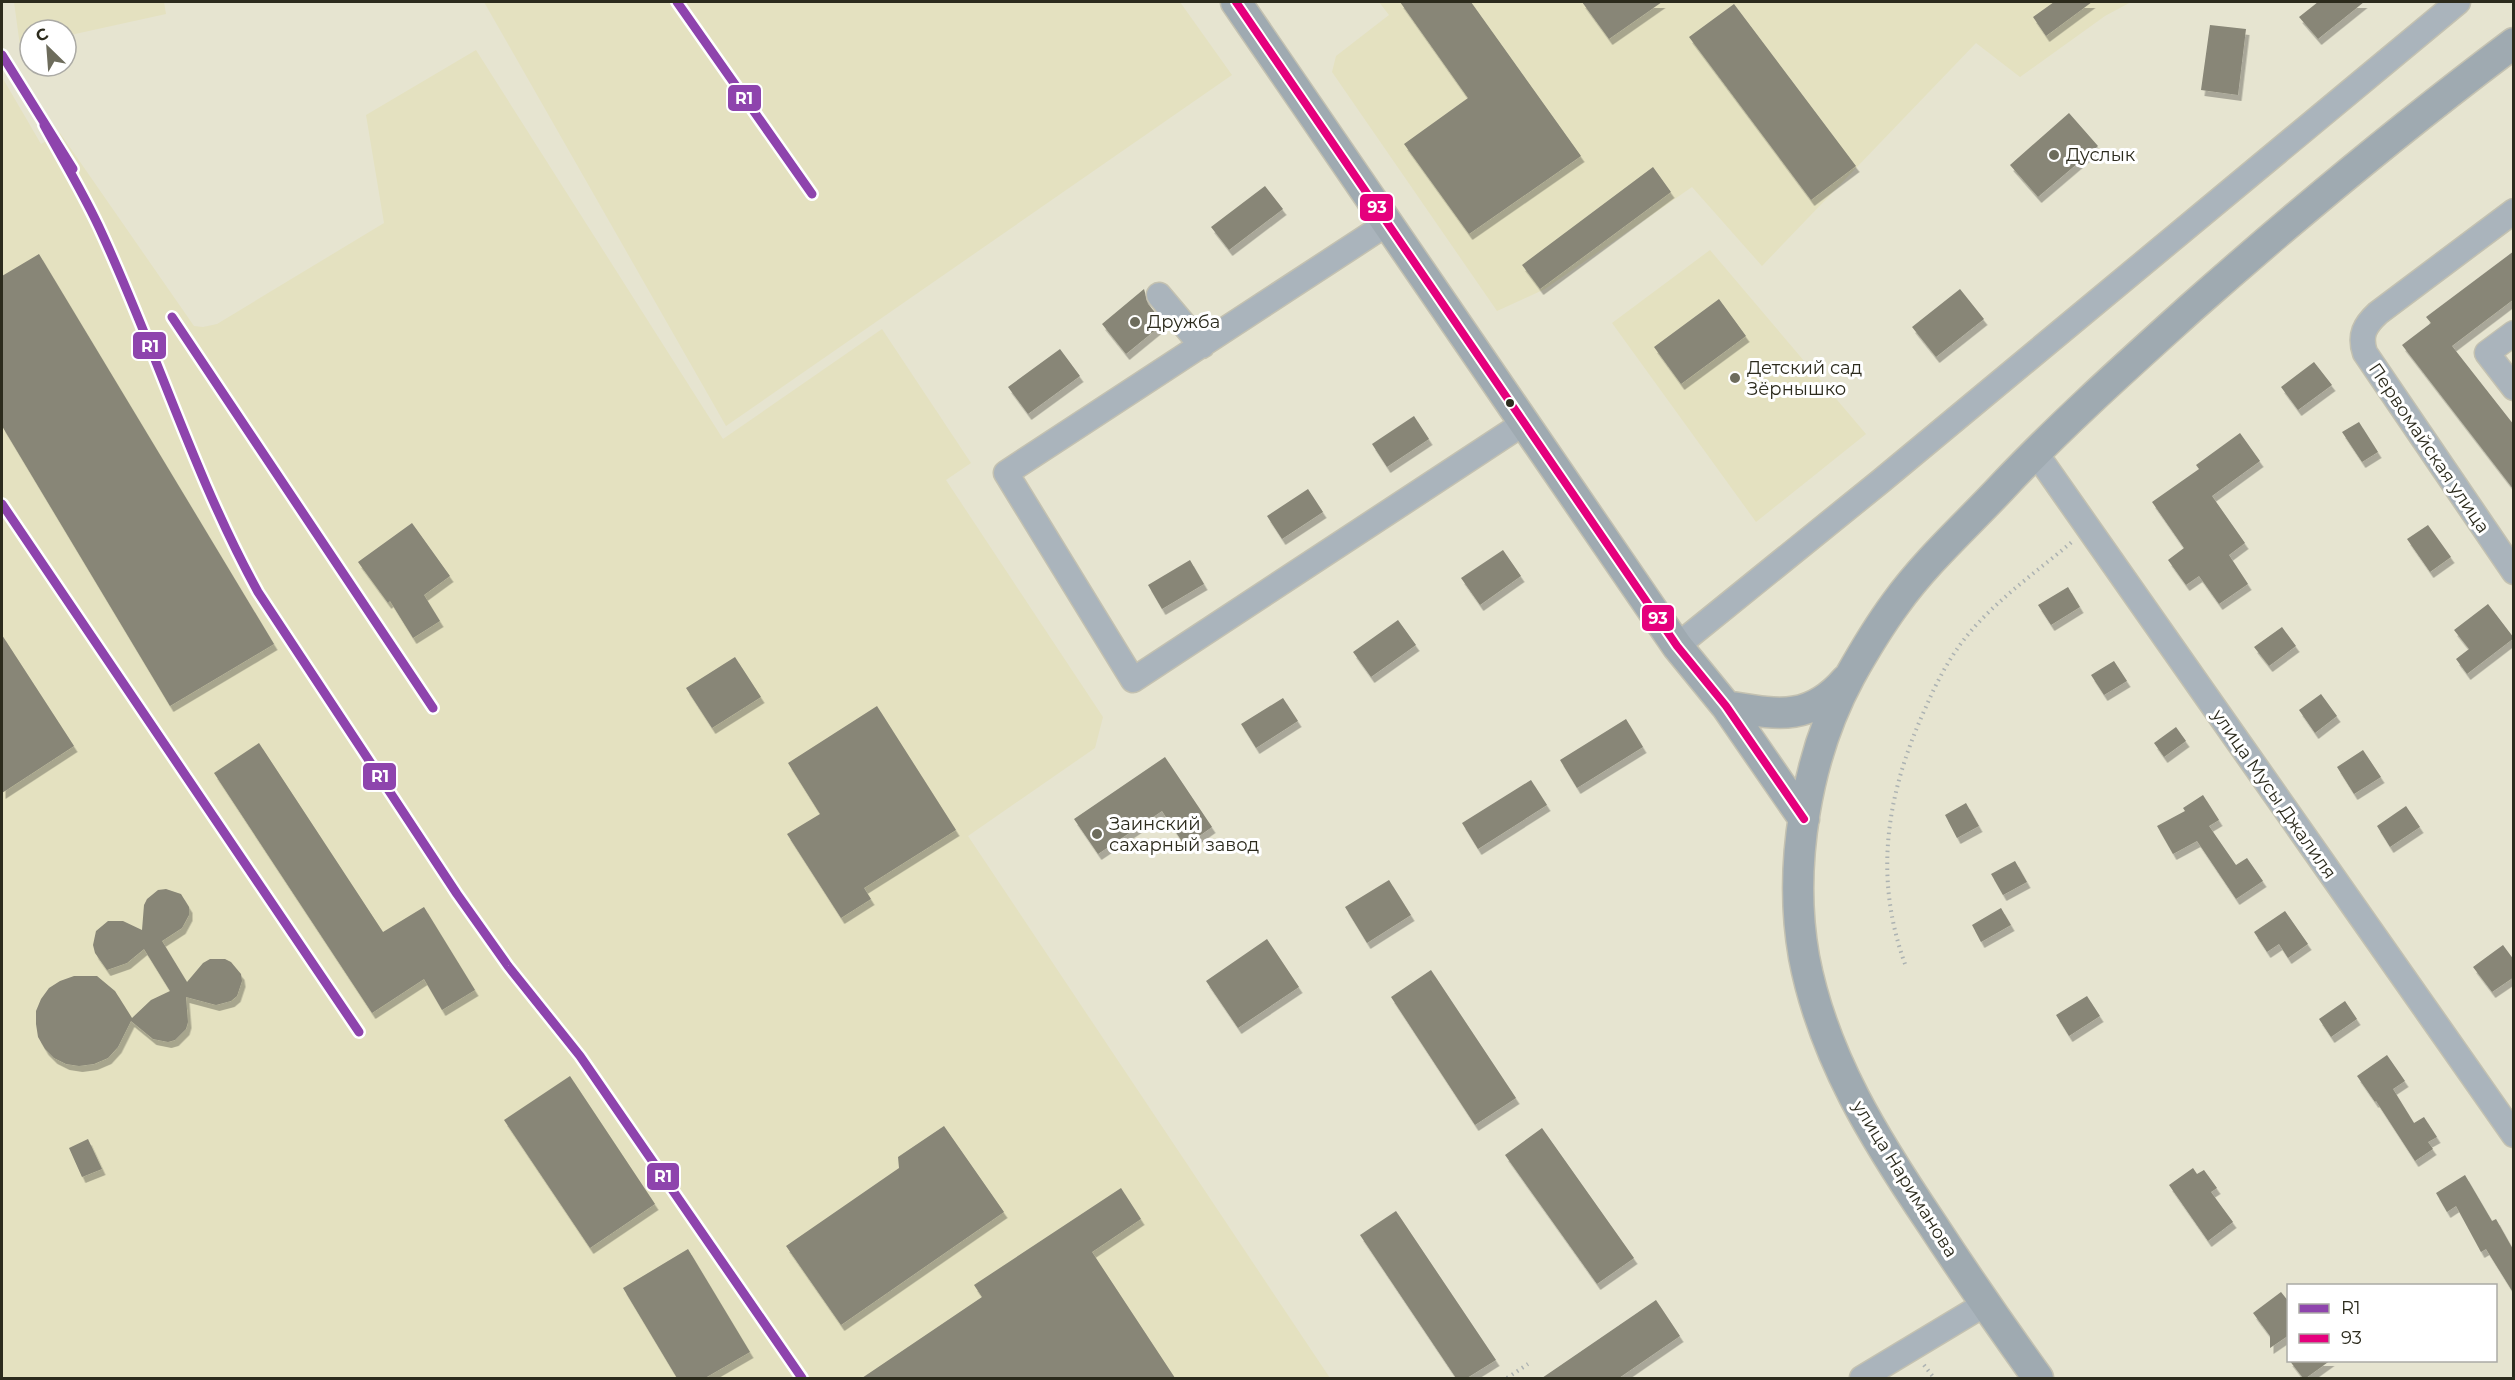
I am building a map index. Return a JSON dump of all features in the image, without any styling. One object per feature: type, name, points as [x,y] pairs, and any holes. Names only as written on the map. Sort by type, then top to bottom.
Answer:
[{"type":"main road","points":[[1236,2],[1677,646],[1725,706],[1804,819]]},
{"type":"main road","points":[[1725,706],[1777,715],[1814,705],[1836,692],[1852,672],[1896,602],[2035,452],[2109,382],[2271,238],[2379,146],[2514,43]]},
{"type":"main road","name":"улица Нариманова","points":[[1852,672],[1824,739],[1804,819],[1798,876],[1801,934],[1811,988],[1824,1030],[1851,1094],[1882,1150],[1985,1304],[2038,1378]]},
{"type":"street","points":[[1677,646],[1881,481],[2458,2]]},
{"type":"street","name":"Первомайская улица","points":[[2513,211],[2378,313],[2366,325],[2362,338],[2365,353],[2506,543],[2514,572]]},
{"type":"street","points":[[1388,224],[1006,473],[1133,680],[1524,423]]},
{"type":"street","points":[[1159,295],[1202,346]]},
{"type":"street","points":[[2514,333],[2487,353],[2514,388]]},
{"type":"street","name":"улица Мусы Джалиля","points":[[2035,452],[2514,1135]]},
{"type":"street","points":[[1862,1378],[1985,1304]]},
{"type":"path","points":[[1905,964],[1893,933],[1887,886],[1887,847],[1892,802],[1918,723],[1953,654],[1971,630],[1995,606],[2088,529]]},
{"type":"path","points":[[1507,1378],[1528,1364]]},
{"type":"shaded area","points":[[14,2],[164,2],[166,14],[78,33],[78,18],[18,18],[18,31]]},
{"type":"shaded area","points":[[484,2],[1180,2],[1232,75],[726,426]]},
{"type":"shaded area","points":[[1379,2],[2131,2],[2105,16],[2020,77],[1976,43],[1762,266],[1692,187],[1545,289],[1497,311],[1332,72],[1336,56],[1389,15]]},
{"type":"shaded area","points":[[476,50],[723,439],[882,329],[971,463],[946,480],[1103,717],[1095,748],[968,836],[1330,1378],[2,1378],[2,77],[41,144],[60,133],[194,326],[203,327],[217,324],[384,223],[366,115]]},
{"type":"shaded area","name":"Детский сад Зёрнышко","points":[[1710,250],[1866,434],[1756,522],[1612,323]]},
{"type":"building","points":[[1400,2],[1471,2],[1581,156],[1469,234],[1404,144],[1468,98]]},
{"type":"building","points":[[1582,2],[1662,2],[1609,39]]},
{"type":"building","points":[[2054,2],[2092,2],[2046,36],[2033,17]]},
{"type":"building","points":[[2318,2],[2364,2],[2318,39],[2299,17]]},
{"type":"building","points":[[1734,4],[1856,166],[1811,200],[1689,37]]},
{"type":"building","points":[[2210,25],[2246,29],[2238,95],[2201,90]]},
{"type":"building","name":"Дуслык","points":[[2069,113],[2098,146],[2038,197],[2010,165]]},
{"type":"building","points":[[1653,167],[1671,192],[1540,289],[1522,265]]},
{"type":"building","points":[[1265,186],[1283,209],[1229,250],[1211,227]]},
{"type":"building","points":[[2514,251],[2514,299],[2452,346],[2514,425],[2514,490],[2402,345],[2431,323],[2426,317]]},
{"type":"building","points":[[39,254],[274,644],[170,706],[2,426],[2,276]]},
{"type":"building","name":"Дружба","points":[[1144,289],[1148,304],[1164,323],[1126,354],[1102,324]]},
{"type":"building","points":[[1960,289],[1984,319],[1936,357],[1912,327]]},
{"type":"building","points":[[1719,299],[1746,336],[1681,384],[1654,347]]},
{"type":"building","points":[[1060,349],[1080,376],[1028,414],[1008,387]]},
{"type":"building","points":[[2314,362],[2332,385],[2298,410],[2281,387]]},
{"type":"building","points":[[1414,416],[1429,439],[1387,467],[1372,444]]},
{"type":"building","points":[[2359,422],[2378,452],[2362,462],[2342,432]]},
{"type":"building","points":[[2240,433],[2260,461],[2212,496],[2245,543],[2229,555],[2248,584],[2219,604],[2199,576],[2186,585],[2168,560],[2184,548],[2152,502],[2199,469],[2196,465]]},
{"type":"building","points":[[1308,489],[1323,512],[1282,539],[1267,516]]},
{"type":"building","points":[[412,523],[450,576],[424,595],[440,621],[413,638],[390,601],[388,603],[358,562]]},
{"type":"building","points":[[2428,525],[2451,557],[2430,572],[2407,539]]},
{"type":"building","points":[[1503,550],[1521,576],[1480,605],[1461,578]]},
{"type":"building","points":[[1190,560],[1204,584],[1162,609],[1148,585]]},
{"type":"building","points":[[2068,587],[2080,607],[2051,625],[2038,605]]},
{"type":"building","points":[[2488,604],[2514,638],[2467,674],[2456,659],[2469,649],[2454,630]]},
{"type":"building","points":[[1398,620],[1416,645],[1371,677],[1353,652]]},
{"type":"building","points":[[2282,627],[2296,646],[2269,666],[2254,647]]},
{"type":"building","points":[[2,635],[74,746],[2,793]]},
{"type":"building","points":[[735,657],[761,697],[712,728],[686,688]]},
{"type":"building","points":[[2114,661],[2127,681],[2104,695],[2091,675]]},
{"type":"building","points":[[2321,694],[2337,716],[2315,733],[2299,710]]},
{"type":"building","points":[[1283,698],[1298,721],[1256,748],[1241,724]]},
{"type":"building","points":[[877,706],[956,830],[864,888],[871,899],[841,918],[787,834],[820,814],[788,763]]},
{"type":"building","points":[[1626,719],[1643,747],[1577,788],[1560,760]]},
{"type":"building","points":[[2176,727],[2186,741],[2164,757],[2154,743]]},
{"type":"building","points":[[259,743],[383,932],[424,907],[475,990],[442,1010],[424,979],[372,1013],[214,773]]},
{"type":"building","points":[[2363,750],[2381,777],[2354,794],[2337,767]]},
{"type":"building","points":[[1165,757],[1212,827],[1185,846],[1162,811],[1098,854],[1074,819]]},
{"type":"building","points":[[1531,780],[1547,805],[1478,849],[1462,823]]},
{"type":"building","points":[[2203,795],[2219,820],[2209,826],[2236,865],[2247,858],[2263,881],[2236,899],[2197,841],[2173,854],[2157,826],[2185,811],[2183,808]]},
{"type":"building","points":[[1966,803],[1979,826],[1957,838],[1945,815]]},
{"type":"building","points":[[2406,806],[2420,827],[2390,847],[2377,826]]},
{"type":"building","points":[[2015,861],[2027,882],[2003,895],[1991,874]]},
{"type":"building","points":[[1389,880],[1411,915],[1367,943],[1345,907]]},
{"type":"building","points":[[166,889],[181,894],[189,907],[189,915],[182,928],[162,941],[187,982],[203,963],[210,959],[225,959],[231,962],[241,974],[242,981],[237,996],[231,1001],[216,1005],[186,997],[188,1022],[186,1029],[175,1040],[168,1042],[153,1039],[131,1021],[118,1047],[108,1058],[94,1064],[79,1066],[66,1064],[54,1058],[38,1037],[36,1011],[49,988],[60,981],[74,976],[97,976],[115,991],[132,1018],[151,1000],[170,991],[144,949],[127,963],[107,970],[95,953],[93,945],[96,931],[108,921],[123,921],[142,930],[144,905],[147,899],[158,890]]},
{"type":"building","points":[[2001,908],[2011,925],[1981,942],[1972,925]]},
{"type":"building","points":[[2285,911],[2308,944],[2288,958],[2279,944],[2267,952],[2254,932]]},
{"type":"building","points":[[1267,939],[1299,987],[1238,1028],[1206,981]]},
{"type":"building","points":[[2503,945],[2514,960],[2514,977],[2492,992],[2473,967]]},
{"type":"building","points":[[1431,970],[1516,1098],[1475,1125],[1391,997]]},
{"type":"building","points":[[2087,996],[2100,1016],[2069,1036],[2056,1015]]},
{"type":"building","points":[[2345,1001],[2357,1019],[2331,1037],[2319,1019]]},
{"type":"building","points":[[2387,1055],[2405,1081],[2393,1089],[2414,1123],[2424,1117],[2437,1137],[2428,1142],[2433,1149],[2415,1161],[2357,1076]]},
{"type":"building","points":[[570,1076],[655,1204],[590,1248],[504,1120]]},
{"type":"building","points":[[944,1126],[1004,1212],[841,1325],[786,1246],[899,1168],[898,1157]]},
{"type":"building","points":[[1542,1128],[1634,1258],[1597,1284],[1505,1155]]},
{"type":"building","points":[[88,1139],[102,1169],[82,1177],[69,1148]]},
{"type":"building","points":[[2193,1168],[2197,1174],[2204,1170],[2217,1188],[2211,1192],[2233,1222],[2208,1241],[2169,1185]]},
{"type":"building","points":[[2465,1175],[2492,1221],[2496,1219],[2514,1251],[2514,1294],[2486,1249],[2481,1252],[2456,1206],[2447,1212],[2436,1193]]},
{"type":"building","points":[[1121,1188],[1141,1219],[1092,1252],[1175,1378],[862,1378],[982,1297],[974,1285]]},
{"type":"building","points":[[1396,1211],[1496,1360],[1467,1378],[1456,1378],[1360,1235]]},
{"type":"building","points":[[688,1249],[750,1352],[705,1378],[677,1378],[623,1288]]},
{"type":"building","points":[[2281,1292],[2287,1300],[2287,1336],[2270,1348],[2270,1336],[2253,1313]]},
{"type":"building","points":[[1656,1300],[1680,1336],[1619,1378],[1542,1378]]},
{"type":"building","points":[[2291,1362],[2328,1362],[2306,1378],[2303,1378]]},
{"type":"transit line","name":"R1","points":[[677,2],[812,194]]},
{"type":"transit line","name":"93","points":[[1236,2],[1677,646],[1726,706],[1804,819]]},
{"type":"transit line","name":"R1","points":[[2,55],[73,169]]},
{"type":"transit line","name":"R1","points":[[44,125],[98,225],[214,502],[258,592],[457,894],[508,966],[580,1056],[802,1378]]},
{"type":"transit line","name":"R1","points":[[172,317],[433,708]]},
{"type":"transit line","name":"R1","points":[[2,504],[359,1032]]},
{"type":"place","name":"Дуслык","points":[[2054,155]]},
{"type":"place","name":"Дружба","points":[[1135,322]]},
{"type":"place","name":"Детский сад Зёрнышко","points":[[1735,378]]},
{"type":"place","name":"Заинский сахарный завод","points":[[1097,834]]}]
